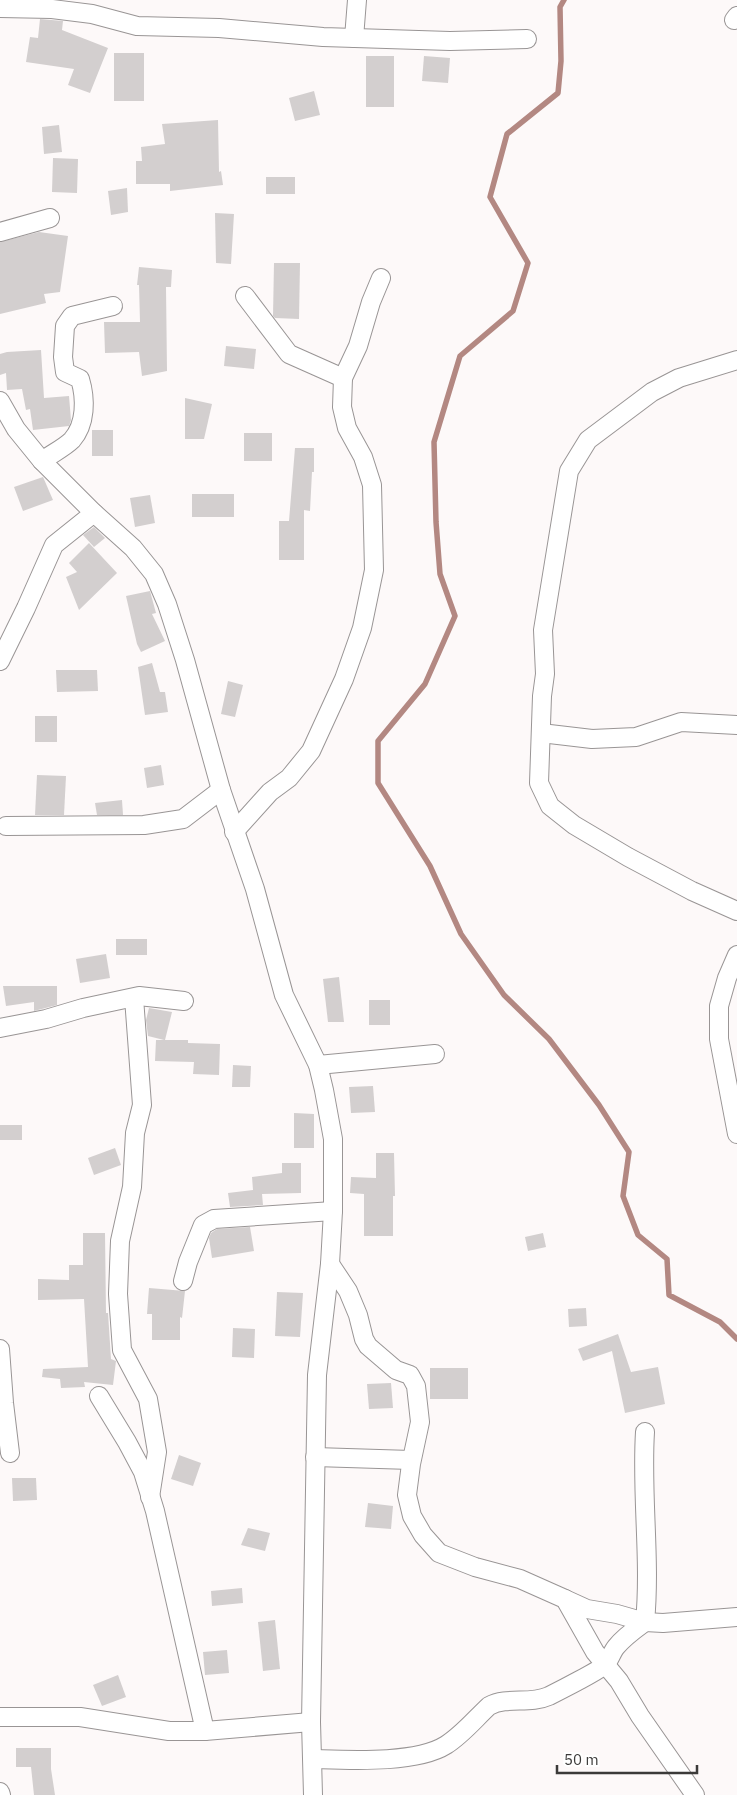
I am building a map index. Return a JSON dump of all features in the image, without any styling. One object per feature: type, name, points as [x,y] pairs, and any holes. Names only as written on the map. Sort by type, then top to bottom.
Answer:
[{"type":"street","points":[[354,38],[357,0]]},
{"type":"street","points":[[0,8],[52,8],[92,14],[137,26],[219,28],[354,38],[450,41],[527,39]]},
{"type":"street","points":[[0,232],[50,218]]},
{"type":"street","points":[[234,832],[270,792],[294,772],[311,751],[344,679],[362,628],[374,570],[372,485],[363,456],[347,428],[342,407],[344,378],[358,346],[371,302],[381,278]]},
{"type":"street","points":[[245,296],[290,354],[344,378]]},
{"type":"street","points":[[42,461],[71,440],[81,425],[84,400],[83,388],[80,379],[65,372],[63,365],[65,326],[72,316],[113,306]]},
{"type":"street","points":[[737,360],[680,378],[652,392],[588,440],[569,471],[543,630],[545,674],[542,696],[539,783],[550,806],[574,825],[628,857],[692,891],[737,911]]},
{"type":"street","points":[[0,401],[16,429],[42,461],[94,513],[133,548],[154,574],[167,604],[185,660],[220,790],[255,889],[284,996],[318,1065],[324,1090],[333,1139],[333,1211],[330,1264],[317,1375],[311,1722],[313,1795]]},
{"type":"street","points":[[0,660],[54,545],[94,513]]},
{"type":"street","points":[[541,733],[592,739],[636,737],[681,722],[737,724]]},
{"type":"street","points":[[6,826],[144,825],[183,819],[220,790]]},
{"type":"street","points":[[737,954],[727,978],[719,1006],[719,1039],[737,1134]]},
{"type":"street","points":[[0,1028],[140,996],[184,1001]]},
{"type":"street","points":[[134,998],[142,1105],[136,1133],[132,1187],[120,1241],[118,1294],[122,1350],[148,1399],[157,1452],[150,1496]]},
{"type":"street","points":[[318,1065],[435,1054]]},
{"type":"street","points":[[183,1281],[188,1262],[203,1225],[214,1219],[333,1211]]},
{"type":"street","points":[[330,1264],[348,1291],[368,1346],[396,1370],[410,1375],[416,1386],[420,1422],[407,1495],[412,1516],[423,1535],[438,1553],[475,1567],[520,1579],[587,1609],[617,1614],[645,1622],[663,1624],[737,1618]]},
{"type":"street","points":[[0,1350],[10,1453]]},
{"type":"street","points":[[99,1396],[143,1472],[205,1730]]},
{"type":"street","points":[[645,1432],[643,1462],[647,1597],[645,1622]]},
{"type":"street","points":[[315,1457],[412,1460]]},
{"type":"street","points":[[565,1599],[595,1652],[619,1681],[640,1716],[695,1795]]},
{"type":"street","points":[[313,1759],[393,1758],[432,1752],[446,1745],[489,1706],[505,1700],[531,1700],[547,1697],[605,1665],[628,1634],[645,1622]]},
{"type":"street","points":[[0,1716],[80,1717],[169,1731],[311,1722]]},
{"type":"building","points":[[40,19],[63,21],[62,30],[108,48],[90,93],[68,85],[74,69],[26,62],[30,37],[38,38]]},
{"type":"building","points":[[114,53],[144,53],[144,101],[114,101]]},
{"type":"building","points":[[366,56],[394,56],[394,107],[366,107]]},
{"type":"building","points":[[424,56],[450,58],[448,83],[422,81]]},
{"type":"building","points":[[314,91],[320,115],[295,121],[289,98]]},
{"type":"building","points":[[218,120],[219,172],[221,171],[223,185],[170,191],[170,184],[136,184],[136,161],[142,161],[141,147],[165,144],[162,124]]},
{"type":"building","points":[[59,125],[62,152],[44,154],[42,127]]},
{"type":"building","points":[[53,158],[78,159],[77,193],[52,192]]},
{"type":"building","points":[[266,177],[295,177],[295,194],[266,194]]},
{"type":"building","points":[[127,188],[128,212],[111,215],[108,191]]},
{"type":"building","points":[[215,213],[234,214],[231,264],[216,263]]},
{"type":"building","points":[[39,232],[68,236],[60,292],[44,294],[46,303],[0,314],[0,242]]},
{"type":"building","points":[[274,263],[300,263],[299,319],[275,318],[273,316]]},
{"type":"building","points":[[139,267],[172,270],[171,287],[166,287],[167,371],[142,376],[139,352],[105,353],[104,322],[140,322],[139,285],[137,285]]},
{"type":"building","points":[[226,346],[256,349],[254,369],[224,366]]},
{"type":"building","points":[[41,350],[44,398],[69,396],[71,420],[69,426],[33,430],[30,409],[26,410],[22,389],[7,390],[6,373],[0,375],[0,354]]},
{"type":"building","points":[[185,398],[212,404],[204,439],[185,439]]},
{"type":"building","points":[[92,430],[113,430],[113,456],[92,456]]},
{"type":"building","points":[[244,433],[272,433],[272,461],[244,461]]},
{"type":"building","points":[[295,448],[314,448],[314,472],[312,472],[310,511],[304,510],[304,560],[279,560],[279,521],[289,521]]},
{"type":"building","points":[[43,477],[53,500],[23,511],[14,487]]},
{"type":"building","points":[[192,494],[234,494],[234,517],[192,517]]},
{"type":"building","points":[[150,495],[155,523],[135,527],[130,498]]},
{"type":"building","points":[[94,527],[105,538],[94,547],[83,535]]},
{"type":"building","points":[[89,543],[117,573],[79,610],[66,577],[77,572],[69,563]]},
{"type":"building","points":[[150,591],[156,613],[152,614],[165,641],[141,652],[137,644],[126,596]]},
{"type":"building","points":[[152,663],[160,692],[165,692],[168,712],[145,715],[138,667]]},
{"type":"building","points":[[56,670],[97,670],[98,691],[57,692]]},
{"type":"building","points":[[228,681],[243,685],[235,717],[221,714]]},
{"type":"building","points":[[35,716],[57,716],[57,742],[35,742]]},
{"type":"building","points":[[161,765],[164,785],[147,788],[144,768]]},
{"type":"building","points":[[37,775],[66,776],[64,815],[35,815]]},
{"type":"building","points":[[122,800],[123,815],[97,815],[95,803]]},
{"type":"building","points":[[116,939],[147,939],[147,955],[116,955]]},
{"type":"building","points":[[106,954],[110,978],[80,983],[76,959]]},
{"type":"building","points":[[339,977],[344,1022],[328,1022],[323,979]]},
{"type":"building","points":[[3,986],[57,986],[57,1005],[34,1011],[34,1002],[6,1006]]},
{"type":"building","points":[[369,1000],[390,1000],[390,1025],[369,1025]]},
{"type":"building","points":[[149,1008],[172,1012],[165,1040],[188,1040],[188,1043],[220,1044],[219,1075],[193,1074],[194,1062],[155,1061],[156,1040],[164,1040],[148,1036],[146,1020]]},
{"type":"building","points":[[233,1065],[251,1066],[250,1087],[232,1087]]},
{"type":"building","points":[[373,1086],[375,1112],[351,1113],[349,1087]]},
{"type":"building","points":[[294,1113],[314,1114],[314,1148],[294,1148]]},
{"type":"building","points":[[0,1125],[22,1125],[22,1140],[0,1140]]},
{"type":"building","points":[[115,1148],[121,1165],[94,1175],[88,1158]]},
{"type":"building","points":[[376,1153],[394,1153],[395,1196],[393,1196],[393,1236],[364,1236],[364,1194],[350,1193],[351,1177],[376,1178]]},
{"type":"building","points":[[282,1163],[301,1163],[301,1193],[262,1194],[263,1205],[230,1207],[228,1193],[253,1190],[252,1177],[282,1173]]},
{"type":"building","points":[[250,1227],[254,1251],[212,1258],[209,1238],[211,1233],[217,1229]]},
{"type":"building","points":[[83,1233],[105,1233],[106,1313],[108,1313],[111,1359],[116,1361],[113,1385],[84,1382],[85,1387],[61,1388],[60,1379],[42,1377],[43,1369],[88,1367],[84,1299],[38,1300],[38,1279],[69,1280],[69,1265],[83,1265]]},
{"type":"building","points":[[543,1233],[546,1247],[528,1251],[525,1237]]},
{"type":"building","points":[[149,1288],[185,1291],[182,1318],[180,1317],[180,1340],[152,1340],[152,1314],[147,1314]]},
{"type":"building","points":[[277,1292],[303,1293],[300,1337],[275,1336]]},
{"type":"building","points":[[586,1308],[587,1326],[569,1327],[568,1309]]},
{"type":"building","points":[[233,1328],[255,1329],[254,1358],[232,1357]]},
{"type":"building","points":[[618,1334],[631,1372],[658,1367],[665,1404],[625,1413],[612,1351],[583,1361],[578,1349]]},
{"type":"building","points":[[430,1368],[468,1368],[468,1399],[430,1399]]},
{"type":"building","points":[[391,1383],[393,1408],[369,1409],[367,1384]]},
{"type":"building","points":[[179,1455],[201,1463],[193,1486],[171,1479]]},
{"type":"building","points":[[12,1478],[36,1478],[37,1500],[13,1501]]},
{"type":"building","points":[[368,1503],[393,1506],[391,1529],[365,1527]]},
{"type":"building","points":[[248,1528],[270,1533],[265,1551],[241,1545]]},
{"type":"building","points":[[242,1588],[243,1603],[212,1606],[211,1591]]},
{"type":"building","points":[[275,1620],[280,1669],[263,1671],[258,1622]]},
{"type":"building","points":[[227,1650],[229,1673],[205,1675],[203,1652]]},
{"type":"building","points":[[118,1675],[126,1697],[102,1706],[93,1685]]},
{"type":"building","points":[[16,1748],[51,1748],[51,1769],[55,1795],[34,1795],[31,1767],[16,1767]]},
{"type":"waterway","points":[[564,0],[560,7],[561,61],[558,93],[507,134],[490,197],[528,263],[513,311],[460,356],[434,442],[436,522],[440,574],[455,616],[425,684],[378,741],[378,783],[430,866],[461,934],[504,995],[549,1039],[599,1105],[629,1152],[623,1196],[638,1235],[667,1259],[669,1295],[720,1322],[737,1339]]}]
